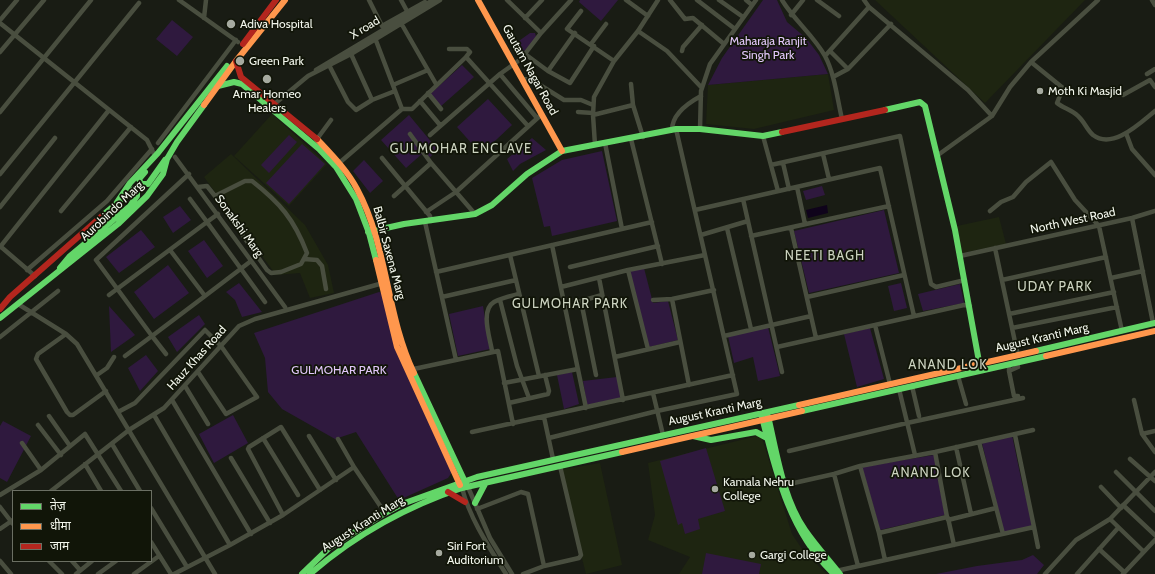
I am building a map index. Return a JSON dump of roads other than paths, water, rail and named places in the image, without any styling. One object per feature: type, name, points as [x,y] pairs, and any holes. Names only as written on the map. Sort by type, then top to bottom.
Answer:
[{"type":"main road","name":"Aurobindo Marg","points":[[0,309],[10,297],[116,204],[121,193],[140,170],[154,158],[191,113],[206,86],[242,46],[276,0]]},
{"type":"main road","name":"Aurobindo Marg","points":[[0,318],[118,224],[147,196],[163,174],[167,159],[218,86],[285,0]]},
{"type":"main road","name":"Gautam Nagar Road","points":[[478,0],[523,79],[539,116],[562,150]]},
{"type":"main road","name":"Balbir Saxena Marg","points":[[236,61],[240,75],[244,82],[317,139],[361,197],[383,283],[409,370],[463,485]]},
{"type":"main road","points":[[218,86],[234,82],[244,82]]},
{"type":"main road","points":[[371,232],[475,214],[492,205],[527,174],[562,150],[643,137],[674,130],[700,129],[764,136],[920,102],[925,106],[938,155],[965,280],[980,367]]},
{"type":"main road","name":"Balbir Saxena Marg","points":[[272,105],[338,165]]},
{"type":"main road","points":[[154,158],[140,178],[139,181],[143,185],[148,184],[167,159]]},
{"type":"main road","points":[[55,274],[70,256],[130,206],[137,196],[137,192],[134,189],[130,190],[116,204]]},
{"type":"main road","name":"August Kranti Marg","points":[[302,574],[329,548],[385,513],[402,504],[463,485],[553,459],[664,435],[899,389],[958,376],[980,367],[1009,370],[1017,362],[1154,323]]},
{"type":"main road","name":"August Kranti Marg","points":[[310,574],[343,547],[406,509],[463,485],[484,484],[692,435],[890,384],[980,367],[1017,362],[1155,330]]},
{"type":"main road","points":[[765,416],[768,439],[780,486],[789,511],[800,531],[836,573]]},
{"type":"main road","points":[[765,416],[785,486],[794,510],[805,530],[836,573]]},
{"type":"main road","points":[[692,435],[711,440],[756,432],[762,434],[768,439]]},
{"type":"main road","points":[[475,503],[484,484]]},
{"type":"main road","points":[[448,492],[465,502]]},
{"type":"street","points":[[16,0],[0,21],[15,35],[147,140],[166,144]]},
{"type":"street","points":[[0,52],[44,0]]},
{"type":"street","points":[[0,112],[91,0]]},
{"type":"street","points":[[179,0],[236,40],[242,46]]},
{"type":"street","points":[[204,18],[206,0]]},
{"type":"street","points":[[369,0],[382,26],[428,0]]},
{"type":"street","points":[[401,0],[407,11]]},
{"type":"street","name":"X road","points":[[308,76],[433,0]]},
{"type":"street","points":[[272,105],[308,76],[351,54],[375,38],[440,0]]},
{"type":"street","points":[[525,18],[542,0]]},
{"type":"street","points":[[430,135],[489,83],[515,64],[571,0]]},
{"type":"street","points":[[626,0],[648,16]]},
{"type":"street","points":[[595,145],[593,114],[594,97],[614,62],[638,31],[658,0]]},
{"type":"street","points":[[670,0],[685,19],[693,18],[724,44]]},
{"type":"street","points":[[697,0],[734,29]]},
{"type":"street","points":[[719,0],[743,17]]},
{"type":"street","points":[[746,0],[752,5]]},
{"type":"street","points":[[700,129],[702,88],[712,59],[756,0]]},
{"type":"street","points":[[782,0],[791,15],[825,56],[832,77],[842,119]]},
{"type":"street","points":[[791,15],[803,0]]},
{"type":"street","points":[[817,0],[839,16]]},
{"type":"street","points":[[864,0],[869,7],[968,90],[992,116]]},
{"type":"street","points":[[938,155],[992,116],[1010,87],[1031,62],[1098,0]]},
{"type":"street","points":[[1152,0],[1155,6]]},
{"type":"street","points":[[510,1],[541,33]]},
{"type":"street","points":[[0,174],[139,3]]},
{"type":"street","points":[[825,56],[869,7]]},
{"type":"street","points":[[581,11],[568,29],[614,62]]},
{"type":"street","points":[[401,23],[436,84]]},
{"type":"street","points":[[525,54],[548,71],[570,83],[606,24]]},
{"type":"street","points":[[832,77],[848,69],[891,24]]},
{"type":"street","points":[[682,51],[683,47],[702,25]]},
{"type":"street","points":[[638,31],[667,52],[702,88]]},
{"type":"street","points":[[548,71],[575,34]]},
{"type":"street","points":[[375,38],[402,109]]},
{"type":"street","points":[[158,143],[185,108],[206,86],[236,40]]},
{"type":"street","points":[[338,165],[402,109],[412,109],[469,53],[468,50],[449,49]]},
{"type":"street","points":[[830,51],[848,69]]},
{"type":"street","points":[[351,54],[372,100]]},
{"type":"street","points":[[466,57],[528,126]]},
{"type":"street","points":[[1031,62],[1062,86],[1063,90],[1056,101],[1057,103],[1079,116],[1092,134],[1100,140],[1108,141],[1126,132],[1155,111]]},
{"type":"street","points":[[329,66],[348,102],[356,110],[372,100],[395,91]]},
{"type":"street","points":[[1147,74],[1155,69]]},
{"type":"street","points":[[393,85],[428,70]]},
{"type":"street","points":[[426,212],[456,192],[539,116],[500,74]]},
{"type":"street","points":[[523,79],[532,80],[564,100],[581,100],[593,104]]},
{"type":"street","points":[[1123,95],[1150,80],[1155,88]]},
{"type":"street","points":[[631,84],[633,105],[643,137]]},
{"type":"street","points":[[428,93],[441,109]]},
{"type":"street","points":[[549,438],[657,411],[738,394],[695,210],[672,125],[678,114],[701,96]]},
{"type":"street","points":[[420,101],[440,125]]},
{"type":"street","points":[[578,112],[593,114],[633,105]]},
{"type":"street","points":[[185,108],[191,113]]},
{"type":"street","points":[[35,276],[0,246],[109,110]]},
{"type":"street","points":[[317,139],[331,120]]},
{"type":"street","points":[[61,211],[130,127]]},
{"type":"street","points":[[1126,132],[1132,149],[1155,175]]},
{"type":"street","points":[[410,134],[431,163],[475,214]]},
{"type":"street","points":[[764,136],[778,191]]},
{"type":"street","points":[[771,165],[900,136],[931,284],[936,288],[965,280]]},
{"type":"street","points":[[0,208],[55,138]]},
{"type":"street","points":[[631,139],[662,264]]},
{"type":"street","points":[[147,140],[152,149],[154,158]]},
{"type":"street","points":[[605,143],[622,229]]},
{"type":"street","points":[[27,270],[107,201],[152,149]]},
{"type":"street","points":[[823,154],[829,179]]},
{"type":"street","name":"Sonakshi Marg","points":[[175,157],[189,174],[285,307]]},
{"type":"street","points":[[382,158],[430,216],[428,221],[436,272],[456,360]]},
{"type":"street","points":[[990,211],[1001,202],[1013,197],[1026,182],[1051,162],[1075,200],[1099,226],[1122,331]]},
{"type":"street","points":[[394,196],[431,163]]},
{"type":"street","points":[[783,163],[788,189]]},
{"type":"street","points":[[695,210],[880,168],[914,316]]},
{"type":"street","points":[[166,354],[96,260],[189,174]]},
{"type":"street","points":[[198,187],[206,186],[215,196],[267,270],[271,273],[281,272],[301,264],[307,253],[299,231],[286,212],[252,181],[246,181],[215,196]]},
{"type":"street","points":[[797,187],[805,224]]},
{"type":"street","points":[[190,199],[264,302]]},
{"type":"street","points":[[743,199],[782,372]]},
{"type":"street","points":[[752,236],[888,206]]},
{"type":"street","points":[[1132,218],[1155,211]]},
{"type":"street","points":[[109,295],[218,214]]},
{"type":"street","name":"North West Road","points":[[960,256],[1132,218],[1154,323]]},
{"type":"street","points":[[701,235],[748,221]]},
{"type":"street","points":[[436,272],[652,222]]},
{"type":"street","points":[[727,228],[751,330]]},
{"type":"street","points":[[791,228],[816,338]]},
{"type":"street","points":[[552,245],[586,408]]},
{"type":"street","points":[[570,267],[658,246]]},
{"type":"street","points":[[995,248],[1012,328],[1017,362]]},
{"type":"street","points":[[170,250],[205,296]]},
{"type":"street","points":[[510,255],[539,376]]},
{"type":"street","points":[[561,287],[628,270],[705,255]]},
{"type":"street","points":[[1002,280],[1106,258]]},
{"type":"street","points":[[304,259],[317,260],[322,266],[326,289]]},
{"type":"street","points":[[125,356],[252,261]]},
{"type":"street","points":[[628,270],[648,349]]},
{"type":"street","points":[[1111,278],[1143,271]]},
{"type":"street","points":[[807,297],[904,275]]},
{"type":"street","points":[[598,278],[623,400]]},
{"type":"street","points":[[442,297],[516,280]]},
{"type":"street","name":"Hauz Khas Road","points":[[52,490],[129,430],[154,415],[172,400],[239,326],[255,319],[383,283]]},
{"type":"street","points":[[653,300],[672,299],[714,290]]},
{"type":"street","points":[[0,337],[58,291]]},
{"type":"street","points":[[1009,314],[1114,292]]},
{"type":"street","points":[[492,351],[487,311],[495,301],[519,294]]},
{"type":"street","points":[[596,375],[581,301],[602,295]]},
{"type":"street","points":[[672,299],[689,385]]},
{"type":"street","points":[[500,300],[517,366],[529,398]]},
{"type":"street","points":[[18,304],[66,334],[78,344],[204,559],[215,574]]},
{"type":"street","points":[[776,346],[964,305],[970,306]]},
{"type":"street","points":[[1012,328],[1117,307]]},
{"type":"street","points":[[724,336],[811,316]]},
{"type":"street","points":[[875,325],[890,384]]},
{"type":"street","points":[[118,412],[135,402],[203,330],[207,331],[221,346],[257,397],[226,414],[198,372]]},
{"type":"street","points":[[66,334],[38,354],[36,359],[67,412],[70,415],[73,415],[106,391]]},
{"type":"street","points":[[615,357],[680,342]]},
{"type":"street","points":[[409,370],[492,351],[499,352],[513,424]]},
{"type":"street","points":[[97,375],[107,368],[114,357]]},
{"type":"street","points":[[504,383],[578,369]]},
{"type":"street","points":[[789,451],[1022,396],[1014,396],[1009,370]]},
{"type":"street","points":[[509,403],[549,393],[544,375]]},
{"type":"street","points":[[472,432],[733,375]]},
{"type":"street","points":[[958,376],[966,404]]},
{"type":"street","points":[[185,386],[208,424]]},
{"type":"street","points":[[912,386],[920,416]]},
{"type":"street","points":[[899,389],[915,455]]},
{"type":"street","points":[[653,393],[664,435]]},
{"type":"street","points":[[172,400],[251,534]]},
{"type":"street","points":[[1134,400],[1142,434],[1155,452]]},
{"type":"street","points":[[154,415],[230,545]]},
{"type":"street","points":[[49,416],[70,446]]},
{"type":"street","points":[[544,417],[553,459]]},
{"type":"street","points":[[38,425],[61,455]]},
{"type":"street","points":[[283,515],[248,449],[263,438],[281,427],[320,490]]},
{"type":"street","points":[[785,486],[860,466],[956,448],[1033,430]]},
{"type":"street","points":[[1142,434],[1155,431]]},
{"type":"street","points":[[0,495],[41,470],[85,434],[99,453],[120,490]]},
{"type":"street","points":[[1016,435],[1038,547]]},
{"type":"street","points":[[309,436],[336,480]]},
{"type":"street","points":[[263,438],[298,495]]},
{"type":"street","points":[[338,439],[354,467],[385,513]]},
{"type":"street","points":[[979,442],[1003,534]]},
{"type":"street","points":[[22,443],[41,470]]},
{"type":"street","points":[[112,444],[139,490]]},
{"type":"street","points":[[956,448],[971,514]]},
{"type":"street","points":[[935,452],[954,545]]},
{"type":"street","points":[[231,458],[270,523]]},
{"type":"street","points":[[1130,459],[1155,481]]},
{"type":"street","points":[[85,464],[100,490]]},
{"type":"street","points":[[522,574],[544,566],[579,558],[581,555],[560,466]]},
{"type":"street","points":[[860,466],[885,560]]},
{"type":"street","points":[[152,544],[172,574],[204,559],[270,523],[354,467]]},
{"type":"street","points":[[1116,472],[1155,511]]},
{"type":"street","points":[[1045,574],[1076,540],[1110,519],[1155,472]]},
{"type":"street","points":[[834,474],[858,566]]},
{"type":"street","points":[[463,485],[465,502],[485,541],[506,574]]},
{"type":"street","points":[[463,485],[475,503],[490,538],[512,574]]},
{"type":"street","points":[[1101,487],[1155,536]]},
{"type":"street","points":[[478,509],[520,492],[528,494],[544,566]]},
{"type":"street","points":[[0,507],[12,521],[0,529]]},
{"type":"street","points":[[879,533],[996,508]]},
{"type":"street","points":[[152,510],[187,567]]},
{"type":"street","points":[[1110,519],[1143,551]]},
{"type":"street","points":[[836,573],[858,566],[1034,527]]},
{"type":"street","points":[[1081,573],[1099,549],[1118,528]]},
{"type":"street","points":[[1099,549],[1123,573],[1155,540]]},
{"type":"street","points":[[152,561],[159,556]]},
{"type":"street","points":[[0,561],[11,574]]},
{"type":"street","points":[[50,562],[62,574]]},
{"type":"street","points":[[73,562],[80,570]]},
{"type":"street","points":[[76,574],[91,562]]},
{"type":"street","points":[[98,574],[115,562]]},
{"type":"street","points":[[134,574],[151,562]]},
{"type":"street","points":[[0,572],[5,567]]},
{"type":"place","name":"Adiva Hospital","points":[[231,24]]},
{"type":"place","name":"Green Park","points":[[240,61]]},
{"type":"place","name":"Amar Homeo Healers","points":[[267,79]]},
{"type":"place","name":"Moth Ki Masjid","points":[[1040,91]]},
{"type":"place","name":"Kamala Nehru College","points":[[715,489]]},
{"type":"place","name":"Siri Fort Auditorium","points":[[439,553]]},
{"type":"place","name":"Gargi College","points":[[752,555]]},
{"type":"district","name":"GULMOHAR ENCLAVE","points":[[461,149]]},
{"type":"district","name":"NEETI BAGH","points":[[825,256]]},
{"type":"district","name":"UDAY PARK","points":[[1055,287]]},
{"type":"district","name":"GULMOHAR PARK","points":[[570,304]]},
{"type":"district","name":"ANAND LOK","points":[[948,365]]},
{"type":"district","name":"ANAND LOK","points":[[931,473]]},
{"type":"park label","name":"Maharaja Ranjit Singh Park","points":[[768,48]]}]
